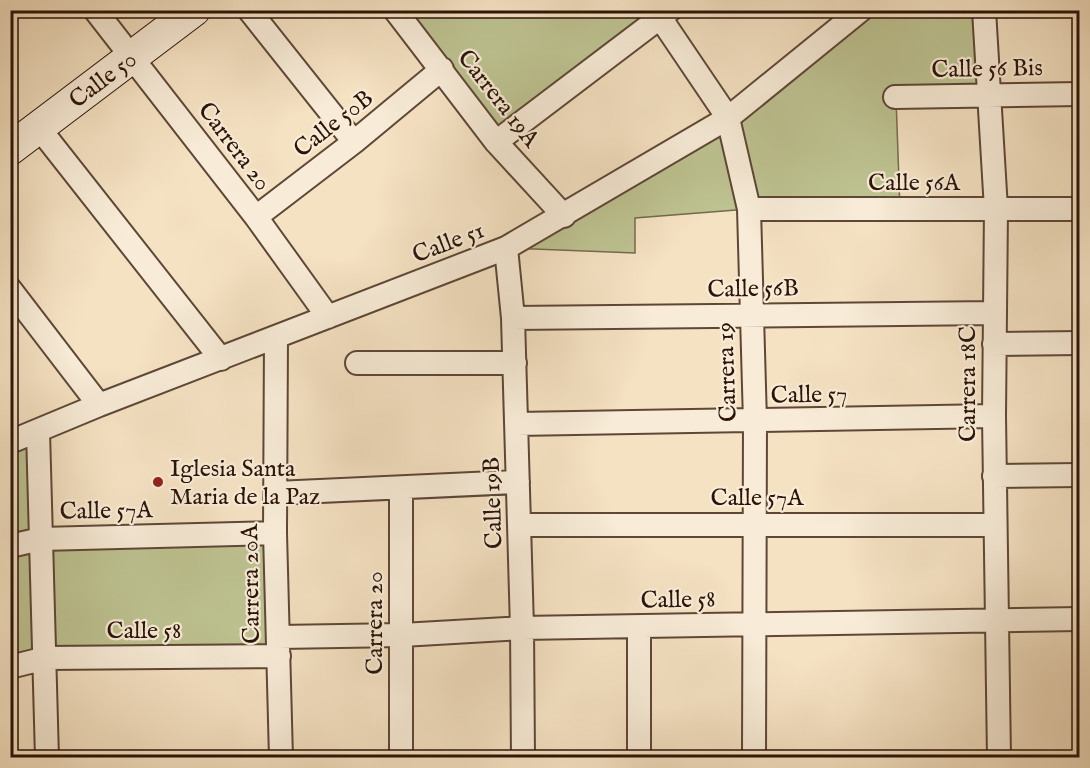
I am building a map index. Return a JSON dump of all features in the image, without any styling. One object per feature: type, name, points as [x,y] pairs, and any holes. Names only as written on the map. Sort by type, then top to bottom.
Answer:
[{"type":"street","name":"Carrera 20","points":[[95,10],[256,217],[328,317]]},
{"type":"street","name":"Calle 50","points":[[10,149],[194,10]]},
{"type":"street","points":[[249,10],[354,142]]},
{"type":"street","name":"Calle 51","points":[[10,442],[99,405],[506,248],[728,118],[861,10]]},
{"type":"street","name":"Carrera 18C","points":[[984,10],[996,209],[994,476],[999,758]]},
{"type":"street","name":"Carrera 19A","points":[[402,13],[496,142],[564,216]]},
{"type":"street","points":[[496,142],[662,13]]},
{"type":"street","name":"Carrera 19","points":[[662,13],[728,118],[749,209],[755,422],[754,758]]},
{"type":"street","name":"Calle 50B","points":[[256,217],[354,142],[442,69]]},
{"type":"street","name":"Calle 56 Bis","points":[[896,97],[1080,94]]},
{"type":"street","points":[[39,128],[221,359]]},
{"type":"street","name":"Calle 56A","points":[[749,209],[1080,209]]},
{"type":"street","name":"Calle 19B","points":[[506,248],[515,363],[523,758]]},
{"type":"street","points":[[10,289],[99,405]]},
{"type":"street","name":"Calle 56B","points":[[513,318],[994,313]]},
{"type":"street","name":"Carrera 20A","points":[[276,337],[276,533],[281,758]]},
{"type":"street","points":[[994,344],[1080,343]]},
{"type":"street","points":[[357,363],[515,363]]},
{"type":"street","name":"Calle 57","points":[[517,424],[755,422],[994,416]]},
{"type":"street","points":[[39,431],[47,758]]},
{"type":"street","points":[[994,476],[1080,475]]},
{"type":"street","points":[[276,493],[518,482]]},
{"type":"street","name":"Carrera 20","points":[[401,488],[401,758]]},
{"type":"street","name":"Calle 57A","points":[[519,525],[995,525]]},
{"type":"street","name":"Calle 57A","points":[[10,546],[41,539],[276,533]]},
{"type":"street","name":"Calle 58","points":[[10,667],[46,658],[279,647],[402,635],[522,628],[1080,619]]},
{"type":"street","points":[[639,627],[639,758]]},
{"type":"green space","points":[[410,10],[655,10],[496,142],[401,17]]},
{"type":"green space","points":[[861,11],[984,11],[989,95],[896,98],[900,209],[749,209],[635,218],[635,253],[506,248],[728,118]]},
{"type":"green space","points":[[38,431],[41,539],[275,533],[279,656],[11,667],[11,442]]},
{"type":"place","name":"Iglesia Santa Maria de la Paz","points":[[158,482]]}]
